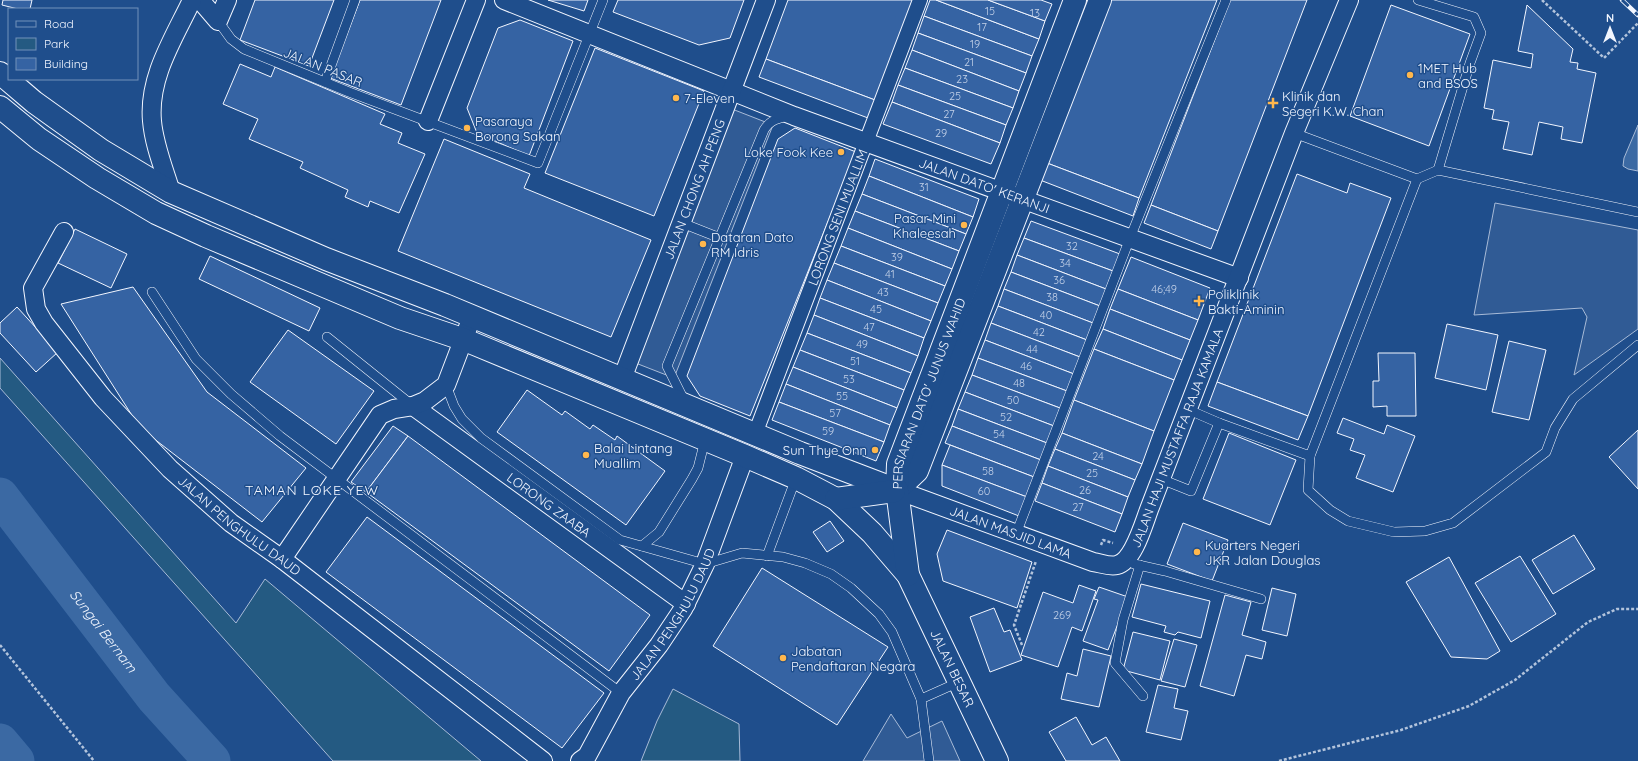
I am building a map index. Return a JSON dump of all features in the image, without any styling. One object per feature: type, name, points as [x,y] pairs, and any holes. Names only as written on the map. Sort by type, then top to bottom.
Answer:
[{"type":"main road","name":"PERSIARAN DATO' JUNUS WAHID","points":[[897,490],[898,464],[1001,190],[1075,0]]},
{"type":"main road","name":"PERSIARAN DATO' JUNUS WAHID","points":[[897,490],[917,471],[1100,0]]},
{"type":"main road","points":[[0,74],[34,102],[101,150],[171,192],[326,259],[472,316],[755,434],[897,490]]},
{"type":"main road","points":[[0,107],[39,139],[97,178],[156,213],[206,236],[400,318],[464,340],[796,478],[836,499],[872,533],[908,575]]},
{"type":"main road","points":[[836,499],[897,490]]},
{"type":"main road","points":[[897,490],[908,575]]},
{"type":"main road","name":"JALAN BESAR","points":[[908,575],[997,761]]},
{"type":"street","points":[[171,192],[159,154],[152,121],[154,88],[160,67],[192,0]]},
{"type":"street","points":[[200,0],[218,21],[226,0]]},
{"type":"street","points":[[428,121],[476,0]]},
{"type":"street","name":"JALAN DATO' KERANJI","points":[[504,0],[794,116],[1001,190],[1239,278]]},
{"type":"street","name":"JALAN CHONG AH PENG","points":[[622,379],[766,0]]},
{"type":"street","name":"LORONG SENI MUALLIM","points":[[755,434],[920,0]]},
{"type":"street","name":"JALAN HAJI MUSTAFFA RAJA KAMALA","points":[[1132,564],[1134,547],[1189,410],[1294,134],[1348,0]]},
{"type":"street","name":"JALAN PENGHULU DAUD","points":[[64,232],[33,288],[36,309],[44,323],[103,398],[170,469],[231,523],[282,559],[543,761]]},
{"type":"street","points":[[282,559],[380,415],[394,409],[413,406],[429,398],[446,385],[472,316]]},
{"type":"street","name":"LORONG ZAABA","points":[[413,406],[686,604]]},
{"type":"street","name":"JALAN PENGHULU DAUD","points":[[580,761],[587,756],[621,692],[659,645],[686,604],[705,564],[745,456]]},
{"type":"street","name":"JALAN MASJID LAMA","points":[[897,490],[1093,562],[1110,566],[1132,564]]},
{"type":"lane","points":[[325,82],[355,0]]},
{"type":"lane","points":[[590,34],[603,0]]},
{"type":"lane","points":[[1016,534],[1130,238],[1226,0]]},
{"type":"lane","points":[[1418,0],[1474,17],[1481,33],[1470,63],[1438,170]]},
{"type":"lane","name":"JALAN PASAR","points":[[218,21],[231,39],[244,49],[325,82],[538,163],[590,34]]},
{"type":"lane","points":[[686,404],[667,366],[768,124],[780,118],[794,116]]},
{"type":"lane","points":[[1294,134],[1417,179],[1438,170],[1638,212]]},
{"type":"lane","points":[[1417,179],[1310,456],[1308,490],[1330,510],[1348,521],[1394,532],[1425,531],[1453,523],[1546,452],[1555,428],[1572,399],[1638,345]]},
{"type":"lane","points":[[682,223],[720,238]]},
{"type":"lane","points":[[152,292],[196,359],[231,394],[280,436],[621,692]]},
{"type":"lane","points":[[327,337],[413,406]]},
{"type":"lane","points":[[446,385],[454,406],[462,419],[481,438],[620,540],[705,564],[742,553],[782,557],[805,563],[831,574],[857,593],[880,614],[892,632],[921,699],[930,761]]},
{"type":"lane","points":[[1189,410],[1219,423],[1310,456]]},
{"type":"lane","points":[[1161,479],[1191,491],[1219,423]]},
{"type":"lane","points":[[642,546],[659,532],[692,479],[698,468],[705,440]]},
{"type":"lane","points":[[767,556],[796,478]]},
{"type":"lane","points":[[1143,696],[1115,663],[1132,564],[1261,600]]},
{"type":"lane","points":[[921,699],[960,682]]},
{"type":"path","points":[[1542,0],[1604,58],[1638,23]]},
{"type":"path","points":[[1022,645],[1014,625],[1042,543]]},
{"type":"path","points":[[1279,761],[1401,730],[1470,706],[1515,680],[1588,622],[1617,609],[1638,609]]},
{"type":"path","points":[[0,645],[94,761]]},
{"type":"green space","points":[[0,358],[236,623],[265,579],[481,761],[333,761],[0,388]]},
{"type":"green space","points":[[673,689],[739,724],[740,761],[641,761],[657,721]]},
{"type":"shaded area","name":"Dataran Dato RM Idris","points":[[732,109],[773,125],[674,378],[633,362]]},
{"type":"shaded area","points":[[1638,125],[1638,171],[1628,169],[1623,166],[1624,158]]},
{"type":"shaded area","points":[[1495,203],[1638,230],[1638,329],[1574,375],[1587,317],[1582,308],[1474,315]]},
{"type":"shaded area","points":[[891,714],[907,738],[942,721],[960,761],[863,761]]},
{"type":"building","points":[[3,0],[32,0],[30,8],[14,8],[2,5]]},
{"type":"building","points":[[255,0],[334,0],[309,66],[240,40]]},
{"type":"building","points":[[360,0],[441,0],[401,105],[330,78]]},
{"type":"building","points":[[548,0],[588,0],[584,11]]},
{"type":"building","points":[[618,0],[744,0],[730,38],[699,45],[613,12]]},
{"type":"building","points":[[788,0],[913,0],[875,100],[766,59]]},
{"type":"building","points":[[930,0],[936,0],[1039,39],[1032,56],[924,16]]},
{"type":"building","points":[[936,0],[988,0],[1045,21],[1039,39]]},
{"type":"building","points":[[988,0],[1041,0],[1052,4],[1045,21]]},
{"type":"building","points":[[1110,0],[1217,0],[1139,198],[1047,163]]},
{"type":"building","points":[[1230,0],[1307,0],[1218,231],[1151,205]]},
{"type":"building","name":"1MET Hub and BSOS","points":[[1391,5],[1470,34],[1429,146],[1350,116]]},
{"type":"building","points":[[1527,5],[1573,49],[1570,62],[1578,63],[1577,69],[1596,73],[1582,143],[1561,139],[1563,127],[1539,122],[1532,155],[1503,149],[1509,122],[1492,119],[1494,110],[1484,108],[1493,60],[1531,68],[1533,54],[1518,51]]},
{"type":"building","points":[[924,16],[1032,56],[1026,73],[918,33]]},
{"type":"building","points":[[520,20],[573,41],[529,156],[477,133],[467,108],[498,28]]},
{"type":"building","points":[[918,33],[1026,73],[1019,91],[912,50]]},
{"type":"building","points":[[595,48],[704,91],[654,216],[545,173]]},
{"type":"building","points":[[912,50],[1019,91],[1013,108],[905,68]]},
{"type":"building","points":[[766,59],[875,100],[868,118],[759,77]]},
{"type":"building","points":[[240,64],[271,77],[275,67],[385,114],[380,124],[402,133],[398,143],[425,154],[399,213],[370,201],[368,207],[345,197],[348,190],[300,168],[303,162],[249,139],[258,119],[223,104]]},
{"type":"building","points":[[905,68],[1013,108],[1006,125],[898,85]]},
{"type":"building","points":[[898,85],[1006,125],[1000,143],[892,102]]},
{"type":"building","points":[[892,102],[1000,143],[991,164],[883,124]]},
{"type":"building","points":[[795,128],[856,152],[750,416],[700,396],[687,376],[778,139]]},
{"type":"building","points":[[444,139],[530,174],[524,188],[651,240],[611,337],[398,251]]},
{"type":"building","points":[[875,159],[979,199],[973,217],[869,176]]},
{"type":"building","points":[[1047,163],[1139,198],[1133,216],[1040,180]]},
{"type":"building","points":[[1297,174],[1347,193],[1350,183],[1391,198],[1308,416],[1217,382]]},
{"type":"building","points":[[869,176],[973,217],[966,234],[862,194]]},
{"type":"building","points":[[862,194],[966,234],[959,251],[855,211]]},
{"type":"building","points":[[1151,205],[1218,231],[1211,249],[1144,223]]},
{"type":"building","points":[[855,211],[959,251],[952,269],[848,228]]},
{"type":"building","points":[[1031,221],[1120,254],[1113,271],[1024,238]]},
{"type":"building","points":[[848,228],[952,269],[945,286],[841,246]]},
{"type":"building","points":[[75,229],[127,254],[111,288],[58,263]]},
{"type":"building","points":[[1024,238],[1113,271],[1106,289],[1017,255]]},
{"type":"building","points":[[841,246],[945,286],[938,303],[834,263]]},
{"type":"building","points":[[1017,255],[1106,289],[1100,306],[1011,272]]},
{"type":"building","points":[[210,256],[320,308],[309,331],[199,279]]},
{"type":"building","points":[[1131,257],[1210,288],[1198,320],[1118,289]]},
{"type":"building","points":[[834,263],[938,303],[931,321],[827,280]]},
{"type":"building","points":[[1011,272],[1100,306],[1093,323],[1004,289]]},
{"type":"building","points":[[827,280],[931,321],[924,338],[820,298]]},
{"type":"building","points":[[133,287],[207,392],[306,468],[262,522],[140,428],[61,304]]},
{"type":"building","points":[[1004,289],[1093,323],[1087,340],[998,306]]},
{"type":"building","points":[[1118,289],[1198,320],[1190,340],[1110,309]]},
{"type":"building","points":[[820,298],[924,338],[918,356],[814,315]]},
{"type":"building","points":[[998,306],[1087,340],[1080,357],[991,323]]},
{"type":"building","points":[[17,307],[58,352],[36,372],[0,333],[0,323]]},
{"type":"building","points":[[1110,309],[1190,340],[1182,360],[1103,329]]},
{"type":"building","points":[[814,315],[918,356],[911,373],[807,333]]},
{"type":"building","points":[[991,323],[1080,357],[1074,374],[985,340]]},
{"type":"building","points":[[1447,324],[1498,335],[1486,390],[1435,378]]},
{"type":"building","points":[[1103,329],[1182,360],[1174,380],[1094,349]]},
{"type":"building","points":[[288,330],[374,391],[336,444],[250,382]]},
{"type":"building","points":[[807,333],[911,373],[904,390],[800,350]]},
{"type":"building","points":[[985,340],[1074,374],[1067,391],[978,358]]},
{"type":"building","points":[[1509,341],[1546,350],[1529,420],[1492,412]]},
{"type":"building","points":[[1094,349],[1174,380],[1154,431],[1074,400]]},
{"type":"building","points":[[800,350],[904,390],[897,408],[793,367]]},
{"type":"building","points":[[1378,353],[1415,353],[1416,416],[1387,416],[1387,406],[1373,407],[1373,381],[1379,381]]},
{"type":"building","points":[[978,358],[1067,391],[1060,408],[972,375]]},
{"type":"building","points":[[793,367],[897,408],[890,425],[786,384]]},
{"type":"building","points":[[972,375],[1060,408],[1054,426],[965,392]]},
{"type":"building","points":[[1217,382],[1308,416],[1298,440],[1208,406]]},
{"type":"building","points":[[786,384],[890,425],[884,442],[779,402]]},
{"type":"building","name":"Balai Lintang Muallim","points":[[527,390],[562,415],[565,411],[590,429],[593,425],[615,440],[617,436],[665,471],[626,525],[497,432]]},
{"type":"building","points":[[965,392],[1054,426],[1047,443],[958,409]]},
{"type":"building","points":[[1074,400],[1154,431],[1142,464],[1062,433]]},
{"type":"building","points":[[779,402],[884,442],[876,461],[772,420]]},
{"type":"building","points":[[958,409],[1047,443],[1041,460],[952,426]]},
{"type":"building","points":[[1343,418],[1384,434],[1387,425],[1415,436],[1393,492],[1356,478],[1365,455],[1350,450],[1354,439],[1337,433]]},
{"type":"building","points":[[393,426],[408,436],[366,492],[351,482]]},
{"type":"building","points":[[952,426],[1041,460],[1034,477],[945,443]]},
{"type":"building","points":[[1638,430],[1638,489],[1609,457]]},
{"type":"building","points":[[1062,433],[1142,464],[1135,480],[1055,449]]},
{"type":"building","points":[[1229,433],[1296,460],[1270,525],[1203,499]]},
{"type":"building","points":[[408,436],[650,615],[609,671],[366,492]]},
{"type":"building","points":[[950,445],[1034,477],[1027,497],[942,465]]},
{"type":"building","points":[[1055,449],[1135,480],[1128,497],[1048,466]]},
{"type":"building","points":[[942,465],[1027,497],[1019,516],[942,486]]},
{"type":"building","points":[[1048,466],[1128,497],[1122,514],[1042,483]]},
{"type":"building","points":[[1042,483],[1122,514],[1115,532],[1035,501]]},
{"type":"building","points":[[367,517],[604,693],[562,748],[326,572]]},
{"type":"building","points":[[830,521],[844,541],[827,552],[813,532]]},
{"type":"building","name":"Kuarters Negeri JKR Jalan Douglas","points":[[1183,523],[1228,540],[1212,581],[1167,564]]},
{"type":"building","points":[[947,530],[1032,562],[1017,608],[943,581],[937,554]]},
{"type":"building","points":[[1574,535],[1595,569],[1553,594],[1532,560]]},
{"type":"building","points":[[1520,556],[1556,614],[1511,642],[1475,583]]},
{"type":"building","points":[[1449,557],[1500,651],[1487,659],[1451,657],[1406,582]]},
{"type":"building","points":[[762,568],[888,647],[837,725],[713,646]]},
{"type":"building","points":[[1141,584],[1210,601],[1201,638],[1178,632],[1175,635],[1164,632],[1166,626],[1132,617]]},
{"type":"building","points":[[1079,585],[1096,591],[1082,631],[1072,627],[1058,667],[1021,655],[1043,592],[1073,603]]},
{"type":"building","points":[[1099,587],[1128,597],[1108,650],[1083,641],[1098,600],[1094,599]]},
{"type":"building","points":[[1272,588],[1296,594],[1287,636],[1262,630]]},
{"type":"building","points":[[1225,595],[1251,602],[1242,635],[1266,642],[1262,659],[1246,655],[1234,696],[1200,686]]},
{"type":"building","points":[[994,608],[1004,632],[1010,630],[1022,660],[990,672],[970,617]]},
{"type":"building","points":[[1133,632],[1170,641],[1160,680],[1123,670]]},
{"type":"building","points":[[1174,639],[1197,645],[1185,687],[1161,681]]},
{"type":"building","points":[[1083,649],[1111,656],[1099,707],[1061,699],[1067,673],[1077,676]]},
{"type":"building","points":[[1158,685],[1178,689],[1174,708],[1188,711],[1181,740],[1146,732]]},
{"type":"building","points":[[1076,717],[1092,745],[1106,737],[1120,761],[1066,761],[1049,732]]},
{"type":"waterway","name":"Sungai Bernam","points":[[0,496],[154,697],[212,761]]},
{"type":"waterway","points":[[0,742],[16,761]]},
{"type":"railway","points":[[1622,0],[1638,15]]},
{"type":"place","name":"1MET Hub and BSOS","points":[[1410,75]]},
{"type":"place","name":"7-Eleven","points":[[676,98]]},
{"type":"place","name":"Klinik dan Segeri K.W. Chan","points":[[1273,103]]},
{"type":"place","name":"Pasaraya Borong Sakan","points":[[467,128]]},
{"type":"place","name":"Loke Fook Kee","points":[[841,152]]},
{"type":"place","name":"Pasar Mini Khaleesah","points":[[964,225]]},
{"type":"place","name":"Dataran Dato RM Idris","points":[[703,244]]},
{"type":"place","name":"Poliklinik Bakti-Aminin","points":[[1199,301]]},
{"type":"place","name":"Sun Thye Onn","points":[[875,450]]},
{"type":"place","name":"Balai Lintang Muallim","points":[[586,455]]},
{"type":"place","name":"Kuarters Negeri JKR Jalan Douglas","points":[[1197,552]]},
{"type":"place","name":"Jabatan Pendaftaran Negara","points":[[783,658]]},
{"type":"district","name":"TAMAN LOKE YEW","points":[[312,490]]}]
